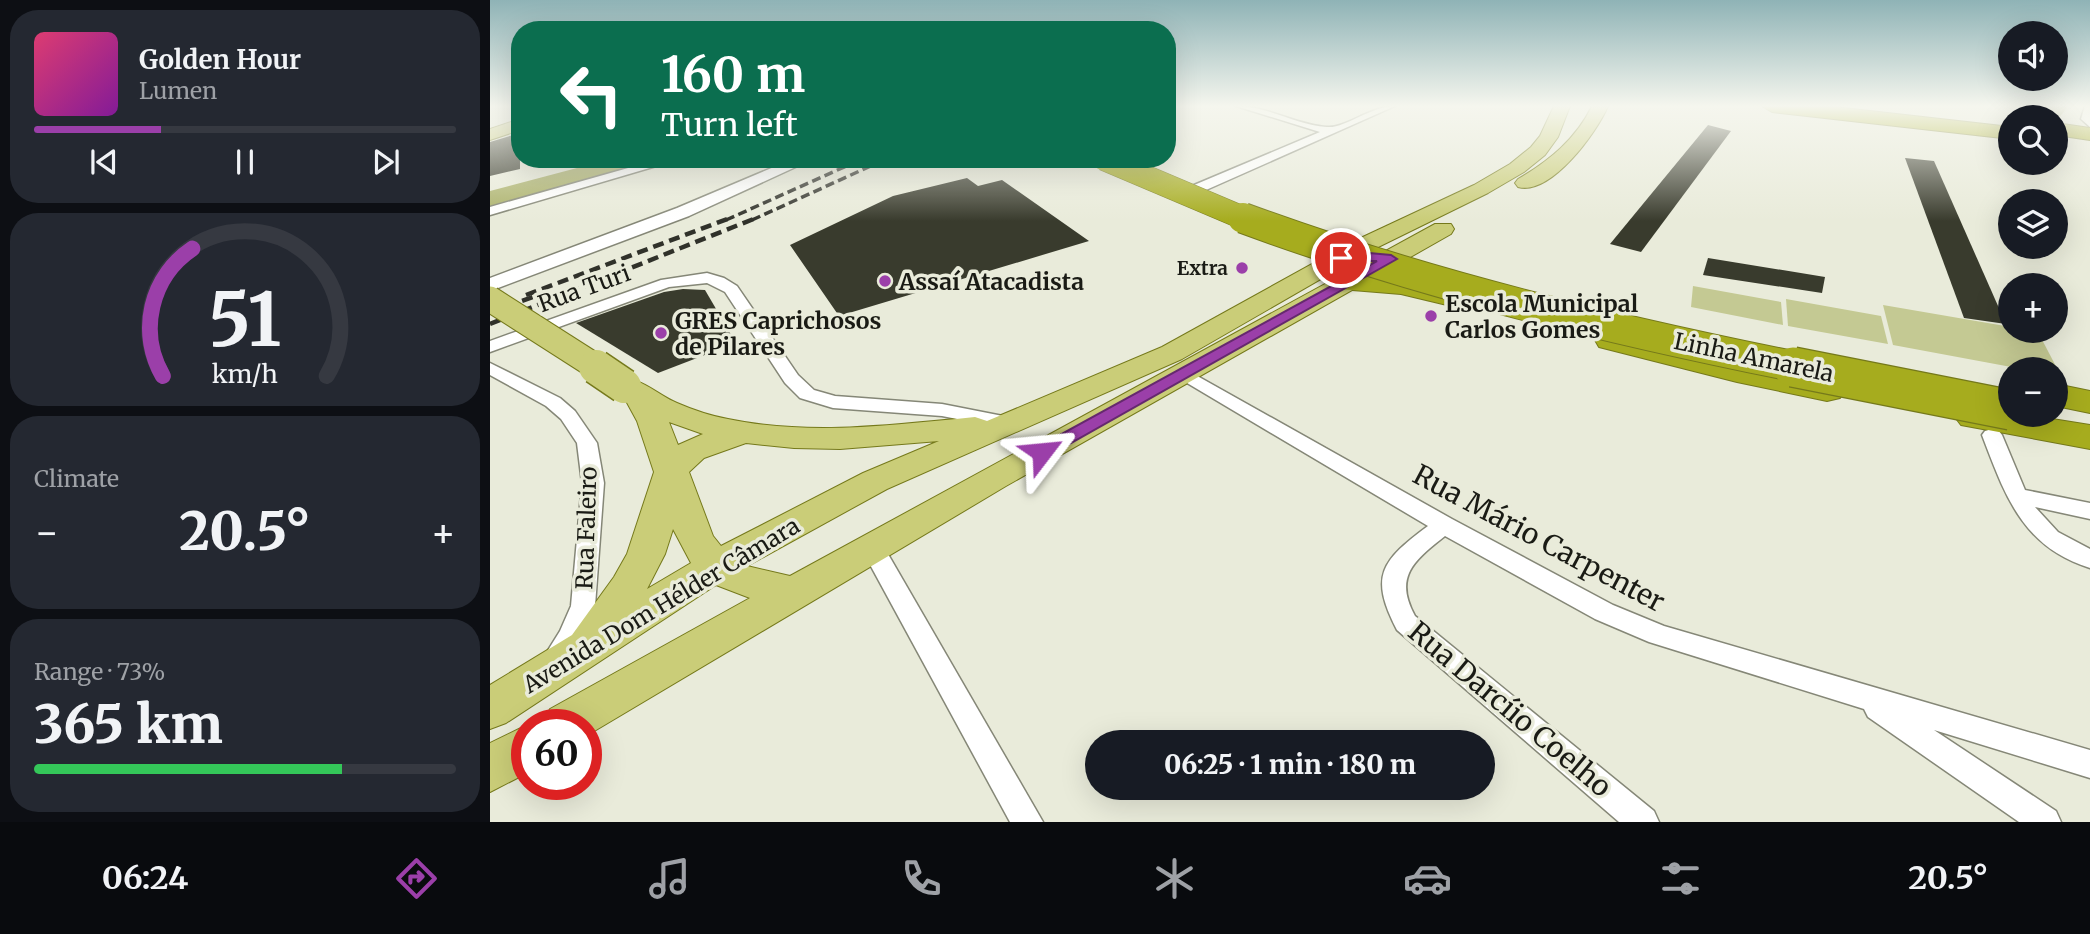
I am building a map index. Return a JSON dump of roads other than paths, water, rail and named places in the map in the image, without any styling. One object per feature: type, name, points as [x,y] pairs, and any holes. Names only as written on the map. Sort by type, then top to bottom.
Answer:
[{"type":"highway","name":"Linha Amarela","points":[[1124,168],[1190,198],[1265,227],[1380,265],[1515,303],[1655,337],[1998,407]]},
{"type":"highway","name":"Linha Amarela","points":[[1156,168],[1351,237],[1529,287],[1776,343],[1998,384]]},
{"type":"highway","points":[[1343,264],[1401,285],[1737,372],[1903,405],[2090,437]]},
{"type":"highway","points":[[2068,396],[2090,400]]},
{"type":"highway","points":[[2068,422],[2090,426]]},
{"type":"main road","name":"Avenida Dom Hélder Câmara","points":[[490,709],[715,567],[875,481],[1172,354],[1517,169],[1542,144]]},
{"type":"main road","name":"Avenida Dom Hélder Câmara","points":[[592,709],[994,478],[1183,373],[1343,264],[1391,259],[1547,171],[1574,144]]},
{"type":"main road","points":[[1391,259],[1490,288],[1491,293],[1485,297],[1459,299]]},
{"type":"main road","points":[[490,299],[632,391],[692,419],[748,433],[796,439],[843,439],[1008,423],[1016,436],[1016,444],[994,478]]},
{"type":"main road","points":[[632,391],[653,421],[696,540],[715,567],[749,583],[795,592]]},
{"type":"main road","points":[[579,655],[620,599],[640,566],[670,469],[698,447],[748,433]]},
{"type":"main road","points":[[490,769],[511,757]]},
{"type":"street","points":[[1192,191],[1303,144]]},
{"type":"street","points":[[490,211],[642,168]]},
{"type":"street","points":[[490,285],[733,192],[786,168]]},
{"type":"street","points":[[1140,168],[1192,191],[1307,234],[1343,264]]},
{"type":"street","points":[[1307,234],[1343,264]]},
{"type":"street","points":[[490,273],[568,256]]},
{"type":"street","points":[[695,278],[713,279],[731,289],[790,379],[807,394],[833,402],[942,410],[1008,423]]},
{"type":"street","name":"Rua Turi","points":[[490,347],[651,287],[695,278]]},
{"type":"street","name":"Rua Faleiro","points":[[490,368],[561,409],[582,433],[593,482],[583,606],[571,636],[536,682]]},
{"type":"street","name":"Rua Mário Carpenter","points":[[1183,373],[1444,524],[1604,612],[1658,635],[2090,764]]},
{"type":"street","points":[[1992,435],[2030,520],[2040,531],[2071,551],[2090,559]]},
{"type":"street","points":[[2017,496],[2090,510]]},
{"type":"street","name":"Rua Darcíio Coelho","points":[[1444,524],[1405,558],[1392,577],[1394,598],[1406,623],[1643,822]]},
{"type":"street","points":[[873,548],[1027,822]]},
{"type":"street","points":[[1863,697],[2045,822]]},
{"type":"waterway","points":[[490,199],[607,168]]},
{"type":"railway","points":[[726,220],[842,168]]},
{"type":"railway","points":[[752,220],[866,168]]},
{"type":"railway","points":[[526,295],[730,218]]},
{"type":"railway","points":[[490,324],[756,218]]},
{"type":"railway","points":[[490,312],[536,296]]},
{"type":"place","name":"Extra","points":[[1242,268]]},
{"type":"place","name":"Assaí Atacadista","points":[[885,281]]},
{"type":"place","name":"Escola Municipal Carlos Gomes","points":[[1431,316]]},
{"type":"place","name":"GRES Caprichosos de Pilares","points":[[661,333]]}]
